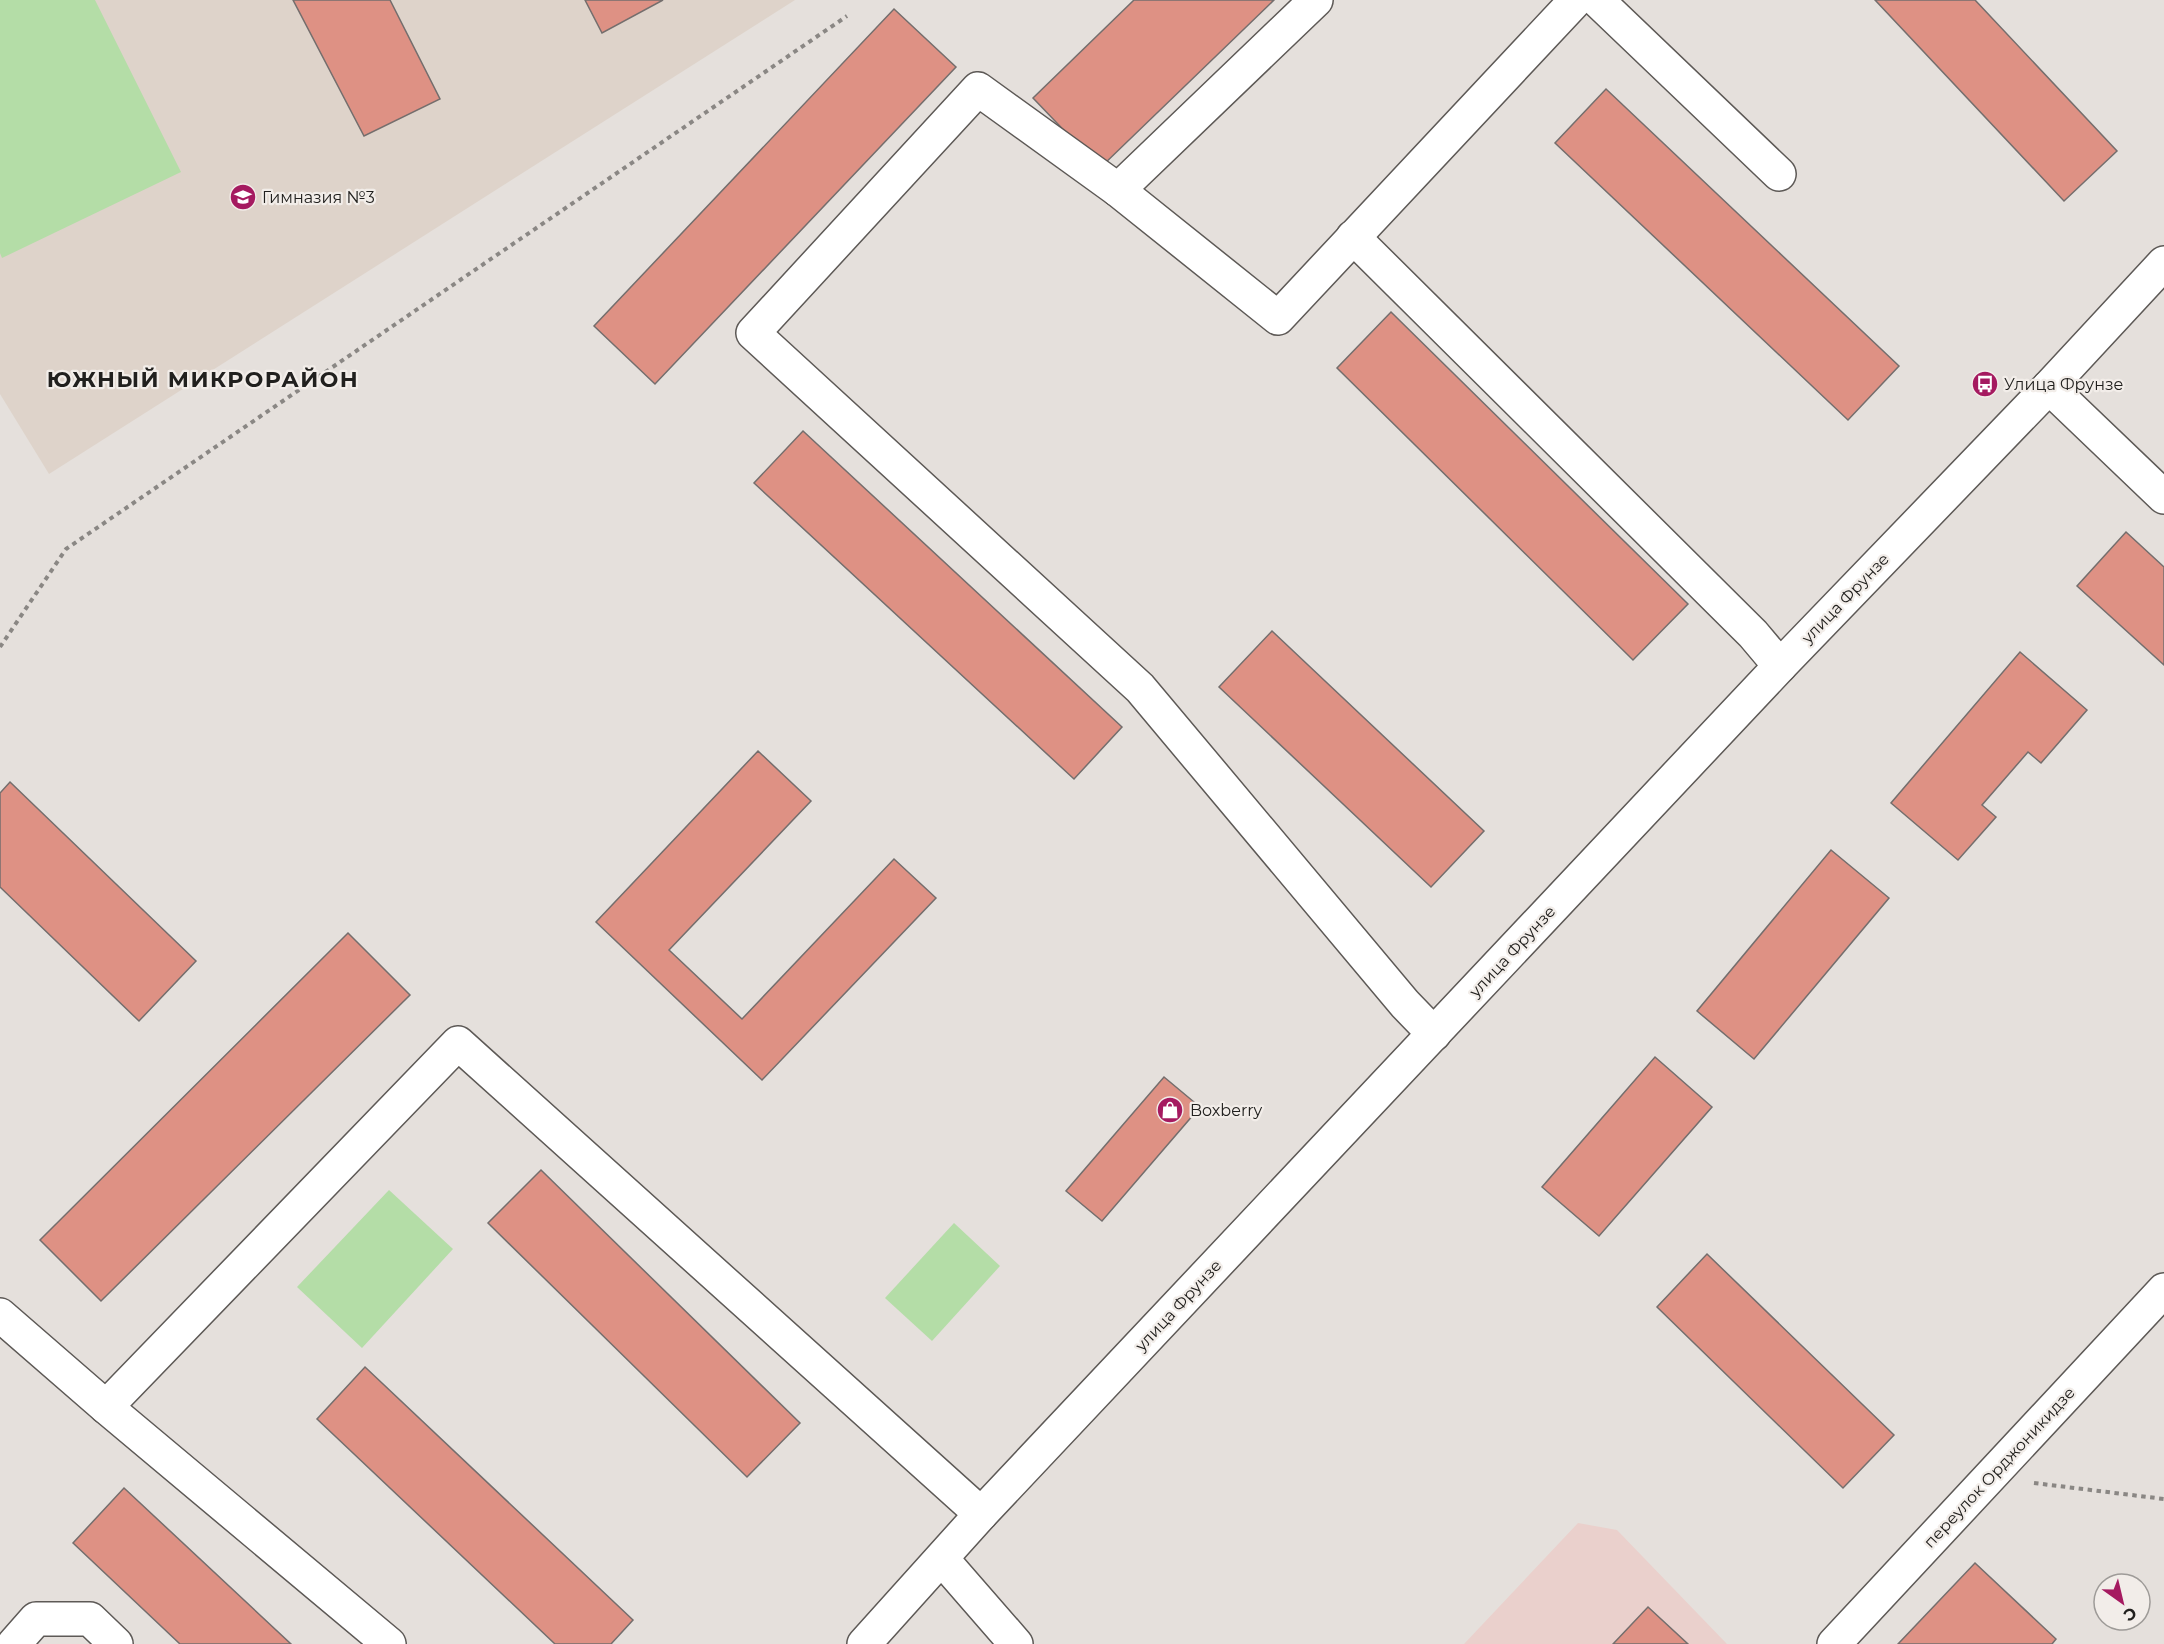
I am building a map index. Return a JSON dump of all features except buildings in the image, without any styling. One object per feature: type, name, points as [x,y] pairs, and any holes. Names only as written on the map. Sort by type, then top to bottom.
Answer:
[{"type":"main road","points":[[1118,190],[1316,0]]},
{"type":"main road","points":[[1434,1034],[1405,1004],[1140,688],[753,333],[978,89],[1118,190],[1278,318],[1576,0]]},
{"type":"main road","points":[[1597,0],[1779,174]]},
{"type":"main road","points":[[1353,237],[1753,634],[1780,666]]},
{"type":"main road","name":"улица Фрунзе","points":[[864,1644],[981,1514],[1780,666],[2049,387],[2164,263]]},
{"type":"main road","points":[[2049,387],[2164,497]]},
{"type":"main road","points":[[106,1407],[458,1043],[981,1514]]},
{"type":"main road","name":"переулок Орджоникидзе","points":[[1834,1644],[1989,1478],[2161,1300]]},
{"type":"main road","points":[[0,1315],[389,1644]]},
{"type":"main road","points":[[942,1559],[1016,1644]]},
{"type":"main road","points":[[14,1644],[36,1619],[90,1619],[116,1644]]},
{"type":"path","points":[[0,647],[66,549],[847,16]]},
{"type":"path","points":[[1989,1478],[2164,1499]]},
{"type":"shaded area","name":"Гимназия №3","points":[[0,0],[795,0],[49,474],[0,394]]},
{"type":"shaded area","points":[[1578,1523],[1617,1530],[1727,1644],[1464,1644]]},
{"type":"green space","points":[[0,0],[95,0],[181,172],[2,258],[0,253]]},
{"type":"green space","points":[[389,1190],[453,1249],[362,1348],[297,1287]]},
{"type":"green space","points":[[954,1223],[1000,1266],[932,1341],[885,1298]]},
{"type":"place","name":"Гимназия №3","points":[[243,197]]},
{"type":"place","name":"Улица Фрунзе","points":[[1985,384]]},
{"type":"place","name":"Boxberry","points":[[1170,1110]]},
{"type":"district","name":"ЮЖНЫЙ МИКРОРАЙОН","points":[[203,379]]}]
